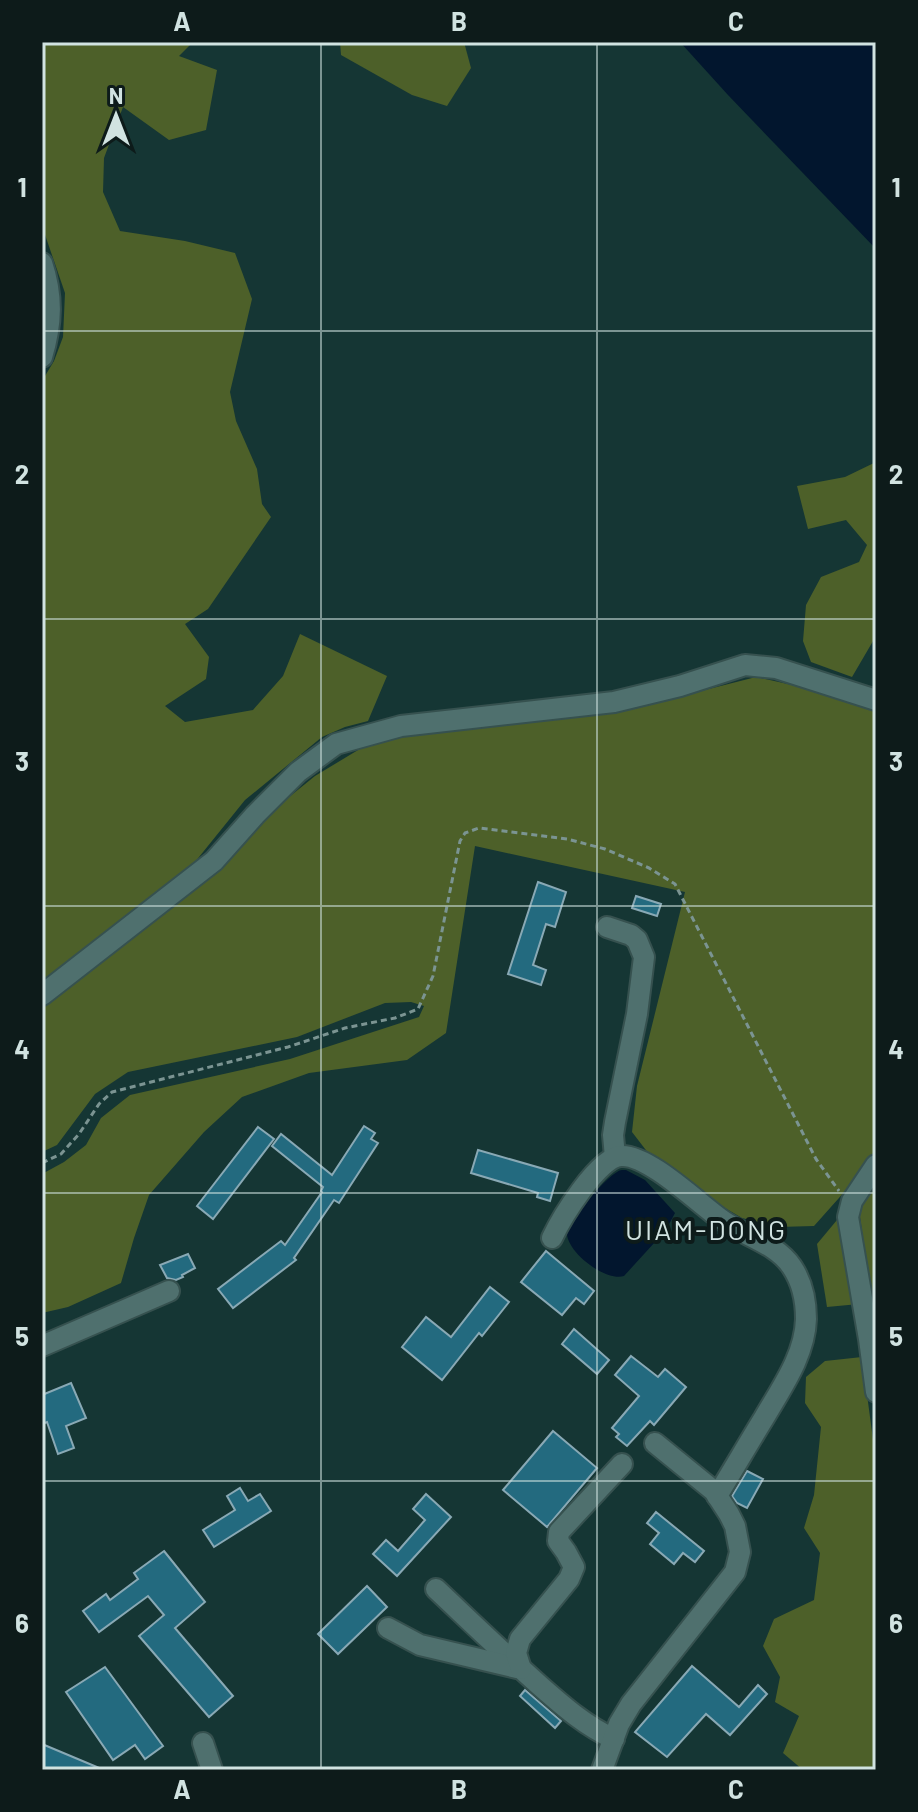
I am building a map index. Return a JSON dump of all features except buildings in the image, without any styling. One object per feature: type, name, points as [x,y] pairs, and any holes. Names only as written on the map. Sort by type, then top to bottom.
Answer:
[{"type":"street","points":[[42,263],[48,280],[51,310],[49,335],[42,357]]},
{"type":"street","points":[[42,995],[214,861],[298,772],[336,744],[401,726],[614,702],[680,686],[745,665],[776,668],[876,700]]},
{"type":"street","points":[[607,927],[631,935],[637,940],[644,957],[637,1014],[613,1135],[615,1157]]},
{"type":"street","points":[[552,1238],[575,1197],[596,1173],[615,1157],[622,1156],[636,1158],[689,1193],[720,1219],[781,1254],[792,1266],[805,1297],[805,1337],[786,1380],[717,1496]]},
{"type":"street","points":[[876,1165],[852,1201],[848,1217],[876,1392]]},
{"type":"street","points":[[42,1346],[169,1291]]},
{"type":"street","points":[[602,1770],[619,1724],[631,1704],[735,1572],[740,1552],[735,1526],[714,1491],[655,1443]]},
{"type":"street","points":[[521,1669],[516,1653],[520,1639],[569,1579],[574,1567],[558,1541],[559,1532],[622,1464]]},
{"type":"street","points":[[436,1589],[577,1718],[614,1739]]},
{"type":"street","points":[[388,1628],[420,1645],[521,1669]]},
{"type":"street","points":[[203,1743],[212,1770]]},
{"type":"path","points":[[42,1163],[61,1154],[99,1104],[112,1092],[288,1047],[345,1028],[395,1018],[418,1009],[433,976],[460,841],[465,833],[479,828],[567,839],[605,849],[649,868],[675,884],[816,1159],[839,1192],[848,1217]]},
{"type":"green space","points":[[42,42],[193,42],[179,56],[217,70],[206,130],[169,140],[123,107],[104,158],[103,192],[120,231],[235,253],[252,299],[230,392],[236,421],[257,469],[262,504],[271,517],[208,609],[185,624],[209,657],[206,679],[165,706],[185,722],[253,710],[283,676],[300,634],[387,676],[368,721],[322,737],[245,800],[195,862],[42,983],[42,381],[63,337],[65,293],[42,226]]},
{"type":"green space","points":[[340,42],[464,42],[471,68],[447,106],[412,95],[341,55]]},
{"type":"green space","points":[[876,462],[876,636],[852,677],[811,662],[803,641],[806,605],[821,577],[859,562],[867,545],[846,520],[808,529],[797,486],[845,477]]},
{"type":"green space","points":[[756,677],[819,691],[876,711],[876,1153],[814,1226],[778,1227],[742,1218],[694,1190],[652,1158],[632,1132],[637,1086],[685,892],[475,846],[446,1033],[407,1060],[309,1073],[242,1097],[204,1132],[149,1195],[121,1283],[68,1307],[42,1313],[42,1174],[86,1145],[101,1118],[130,1095],[290,1059],[419,1017],[424,1006],[411,1002],[385,1003],[297,1037],[128,1072],[95,1094],[57,1145],[42,1152],[42,1005],[224,864],[268,814],[315,776],[363,747],[422,732],[630,709]]},
{"type":"green space","points":[[876,1179],[876,1331],[858,1203]]},
{"type":"green space","points":[[837,1220],[843,1223],[859,1304],[827,1307],[817,1244]]},
{"type":"green space","points":[[862,1357],[876,1462],[876,1762],[870,1770],[803,1770],[783,1753],[799,1716],[775,1702],[780,1677],[763,1646],[774,1619],[814,1600],[820,1553],[804,1528],[814,1495],[821,1427],[805,1403],[806,1377],[825,1361]]},
{"type":"water","points":[[680,42],[876,42],[876,249],[728,95]]},
{"type":"water","points":[[626,1170],[645,1180],[675,1213],[666,1230],[624,1276],[616,1277],[598,1270],[581,1257],[569,1242],[567,1234],[573,1220],[594,1193],[614,1174]]},
{"type":"district","name":"UIAM-DONG","points":[[706,1229]]}]
